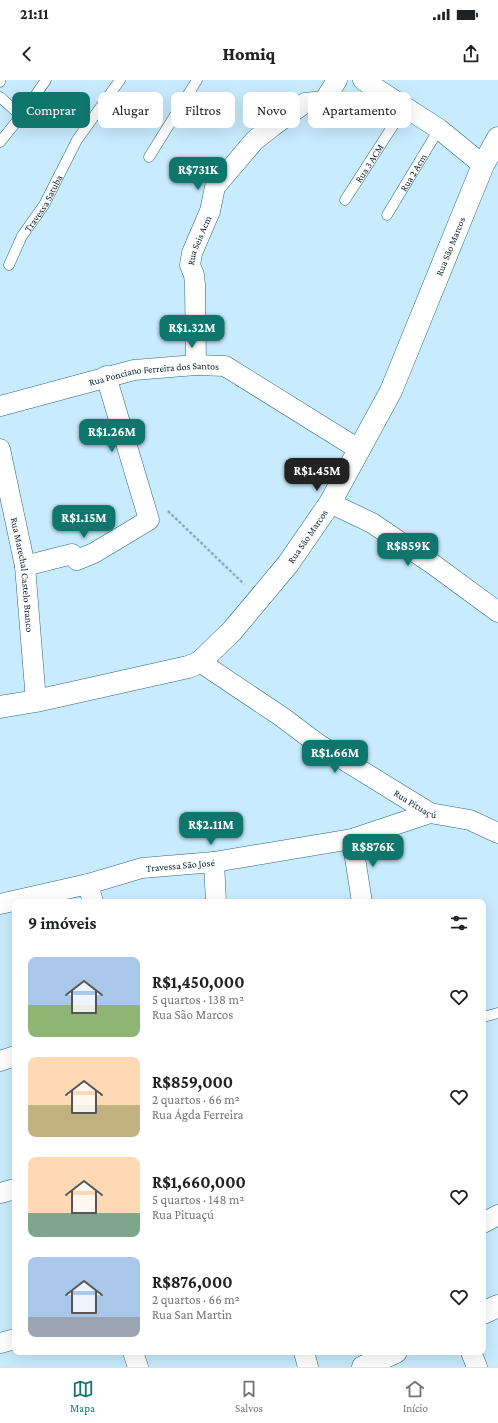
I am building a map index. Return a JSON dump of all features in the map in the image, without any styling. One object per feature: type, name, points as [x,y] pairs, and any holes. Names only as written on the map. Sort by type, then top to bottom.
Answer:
[{"type":"main road","name":"Rua São Marcos","points":[[0,707],[36,701],[188,667],[200,662],[232,631],[288,564],[330,503],[360,450],[391,391],[483,165],[498,138]]},
{"type":"main road","points":[[486,1311],[498,1306]]},
{"type":"main road","points":[[363,1367],[389,1355]]},
{"type":"street","name":"Rua Seis Acm","points":[[196,365],[195,285],[194,275],[190,265],[210,210],[215,187],[255,140],[305,103],[324,100],[337,80]]},
{"type":"street","points":[[363,80],[382,92]]},
{"type":"street","points":[[411,111],[439,129],[483,165]]},
{"type":"street","name":"Rua Ponciano Ferreira dos Santos","points":[[0,406],[106,376],[163,366],[225,366],[360,450]]},
{"type":"street","points":[[25,566],[72,554],[77,560],[94,553],[149,520],[106,376]]},
{"type":"street","name":"Rua Marechal Castelo Branco","points":[[0,449],[25,566],[36,701]]},
{"type":"street","points":[[330,503],[372,524],[434,565],[498,612]]},
{"type":"street","name":"Rua Pituaçú","points":[[200,662],[282,717],[318,744],[430,813],[470,820],[498,833]]},
{"type":"street","name":"Travessa São José","points":[[41,899],[90,893],[142,868],[214,862],[352,839],[430,813]]},
{"type":"street","points":[[352,839],[362,899]]},
{"type":"street","points":[[214,862],[216,899]]},
{"type":"street","name":"Travessa São José","points":[[0,904],[12,903]]},
{"type":"street","points":[[0,1061],[12,1057]]},
{"type":"street","points":[[0,1192],[12,1190]]},
{"type":"street","points":[[486,1222],[498,1215]]},
{"type":"street","points":[[0,1343],[12,1340]]},
{"type":"street","points":[[134,1355],[138,1367]]},
{"type":"street","points":[[305,1355],[308,1367]]},
{"type":"street","points":[[472,1355],[477,1367]]},
{"type":"lane","points":[[38,92],[46,80]]},
{"type":"lane","name":"Travessa Satuba","points":[[9,265],[22,236],[44,206],[77,140],[120,80]]},
{"type":"lane","points":[[149,157],[197,80]]},
{"type":"lane","points":[[0,98],[12,108]]},
{"type":"lane","points":[[0,142],[12,127]]},
{"type":"lane","name":"Rua 3 ACM","points":[[345,200],[391,128]]},
{"type":"lane","name":"Rua 2 Acm","points":[[387,215],[439,129]]},
{"type":"lane","points":[[486,1016],[498,1013]]},
{"type":"path","points":[[149,520],[163,506],[260,598]]}]
